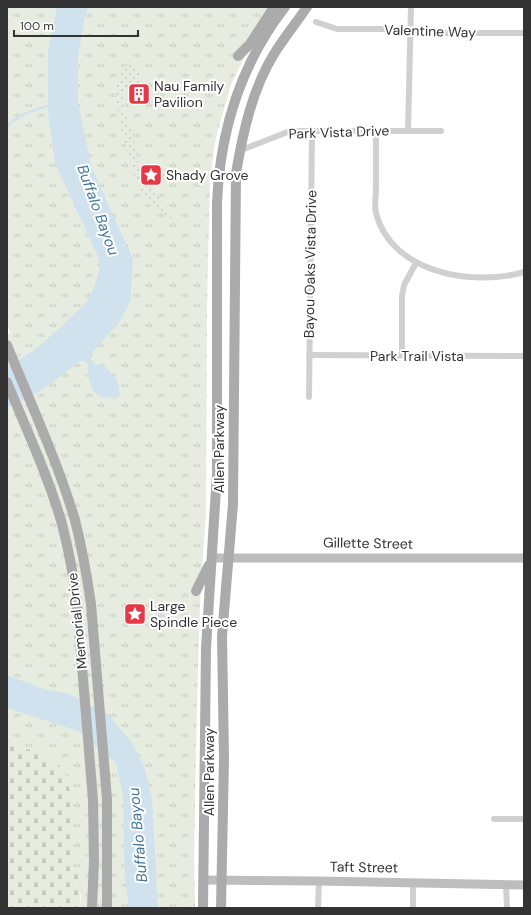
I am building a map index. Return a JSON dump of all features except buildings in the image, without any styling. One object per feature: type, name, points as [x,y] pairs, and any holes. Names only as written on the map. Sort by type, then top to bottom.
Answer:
[{"type":"main road","points":[[238,56],[250,44],[274,7]]},
{"type":"main road","name":"Allen Parkway","points":[[203,908],[206,648],[217,474],[217,203],[220,160],[226,128],[240,84],[262,39],[285,7]]},
{"type":"main road","name":"Allen Parkway","points":[[221,908],[224,758],[222,636],[233,504],[236,173],[248,117],[266,70],[280,44],[308,7]]},
{"type":"main road","name":"Memorial Drive","points":[[7,345],[64,487],[81,547],[91,604],[106,799],[107,908]]},
{"type":"main road","name":"Memorial Drive","points":[[7,382],[51,490],[62,524],[78,605],[92,800],[94,861],[92,908]]},
{"type":"main road","points":[[196,591],[212,558]]},
{"type":"street","points":[[408,131],[409,33],[411,7]]},
{"type":"street","name":"Valentine Way","points":[[316,22],[337,29],[397,29],[409,33],[524,33]]},
{"type":"street","name":"Park Vista Drive","points":[[240,151],[290,131],[442,131]]},
{"type":"street","name":"Bayou Oaks Vista Drive","points":[[309,397],[312,131]]},
{"type":"street","points":[[376,131],[376,212],[382,231],[390,243],[416,263],[459,276],[483,277],[524,272]]},
{"type":"street","points":[[402,355],[403,290],[404,285],[416,263]]},
{"type":"street","name":"Park Trail Vista","points":[[309,355],[524,356]]},
{"type":"street","name":"Gillette Street","points":[[212,558],[524,558]]},
{"type":"street","points":[[494,819],[524,819]]},
{"type":"street","name":"Taft Street","points":[[204,880],[319,880],[524,885]]},
{"type":"street","points":[[318,908],[319,880]]},
{"type":"street","points":[[413,908],[414,882]]},
{"type":"street","points":[[506,884],[506,908]]},
{"type":"green space","points":[[7,7],[271,7],[232,82],[216,137],[210,177],[207,307],[206,509],[200,603],[197,703],[194,858],[195,908],[81,908],[81,896],[73,868],[69,787],[45,755],[7,745],[7,335],[10,333],[7,323]]},
{"type":"green space","points":[[131,64],[139,68],[143,74],[138,84],[131,82],[125,91],[124,102],[128,126],[133,128],[135,150],[145,180],[150,189],[152,188],[172,216],[172,219],[155,210],[145,199],[134,173],[124,139],[118,114],[118,79],[125,66]]},
{"type":"green space","points":[[7,745],[41,753],[57,763],[65,774],[72,807],[73,868],[79,875],[81,908],[7,908]]},
{"type":"water","name":"Buffalo Bayou","points":[[57,7],[89,7],[85,16],[78,57],[78,102],[91,166],[133,259],[130,302],[118,324],[89,356],[95,365],[105,366],[113,375],[119,385],[119,392],[121,394],[114,400],[112,397],[99,396],[95,393],[90,383],[88,364],[84,361],[79,361],[45,388],[27,399],[7,408],[7,368],[40,346],[85,304],[94,288],[100,268],[97,254],[55,163],[48,112],[48,52]]},
{"type":"water","name":"Buffalo Bayou","points":[[7,675],[41,688],[71,695],[109,715],[132,743],[144,766],[152,799],[158,908],[128,908],[125,880],[123,795],[116,763],[78,731],[7,708]]},
{"type":"waterway","points":[[7,126],[22,115],[51,105]]},
{"type":"place","name":"Nau Family Pavilion","points":[[139,94]]},
{"type":"place","name":"Shady Grove","points":[[151,175]]},
{"type":"place","name":"Large Spindle Piece","points":[[135,614]]}]
